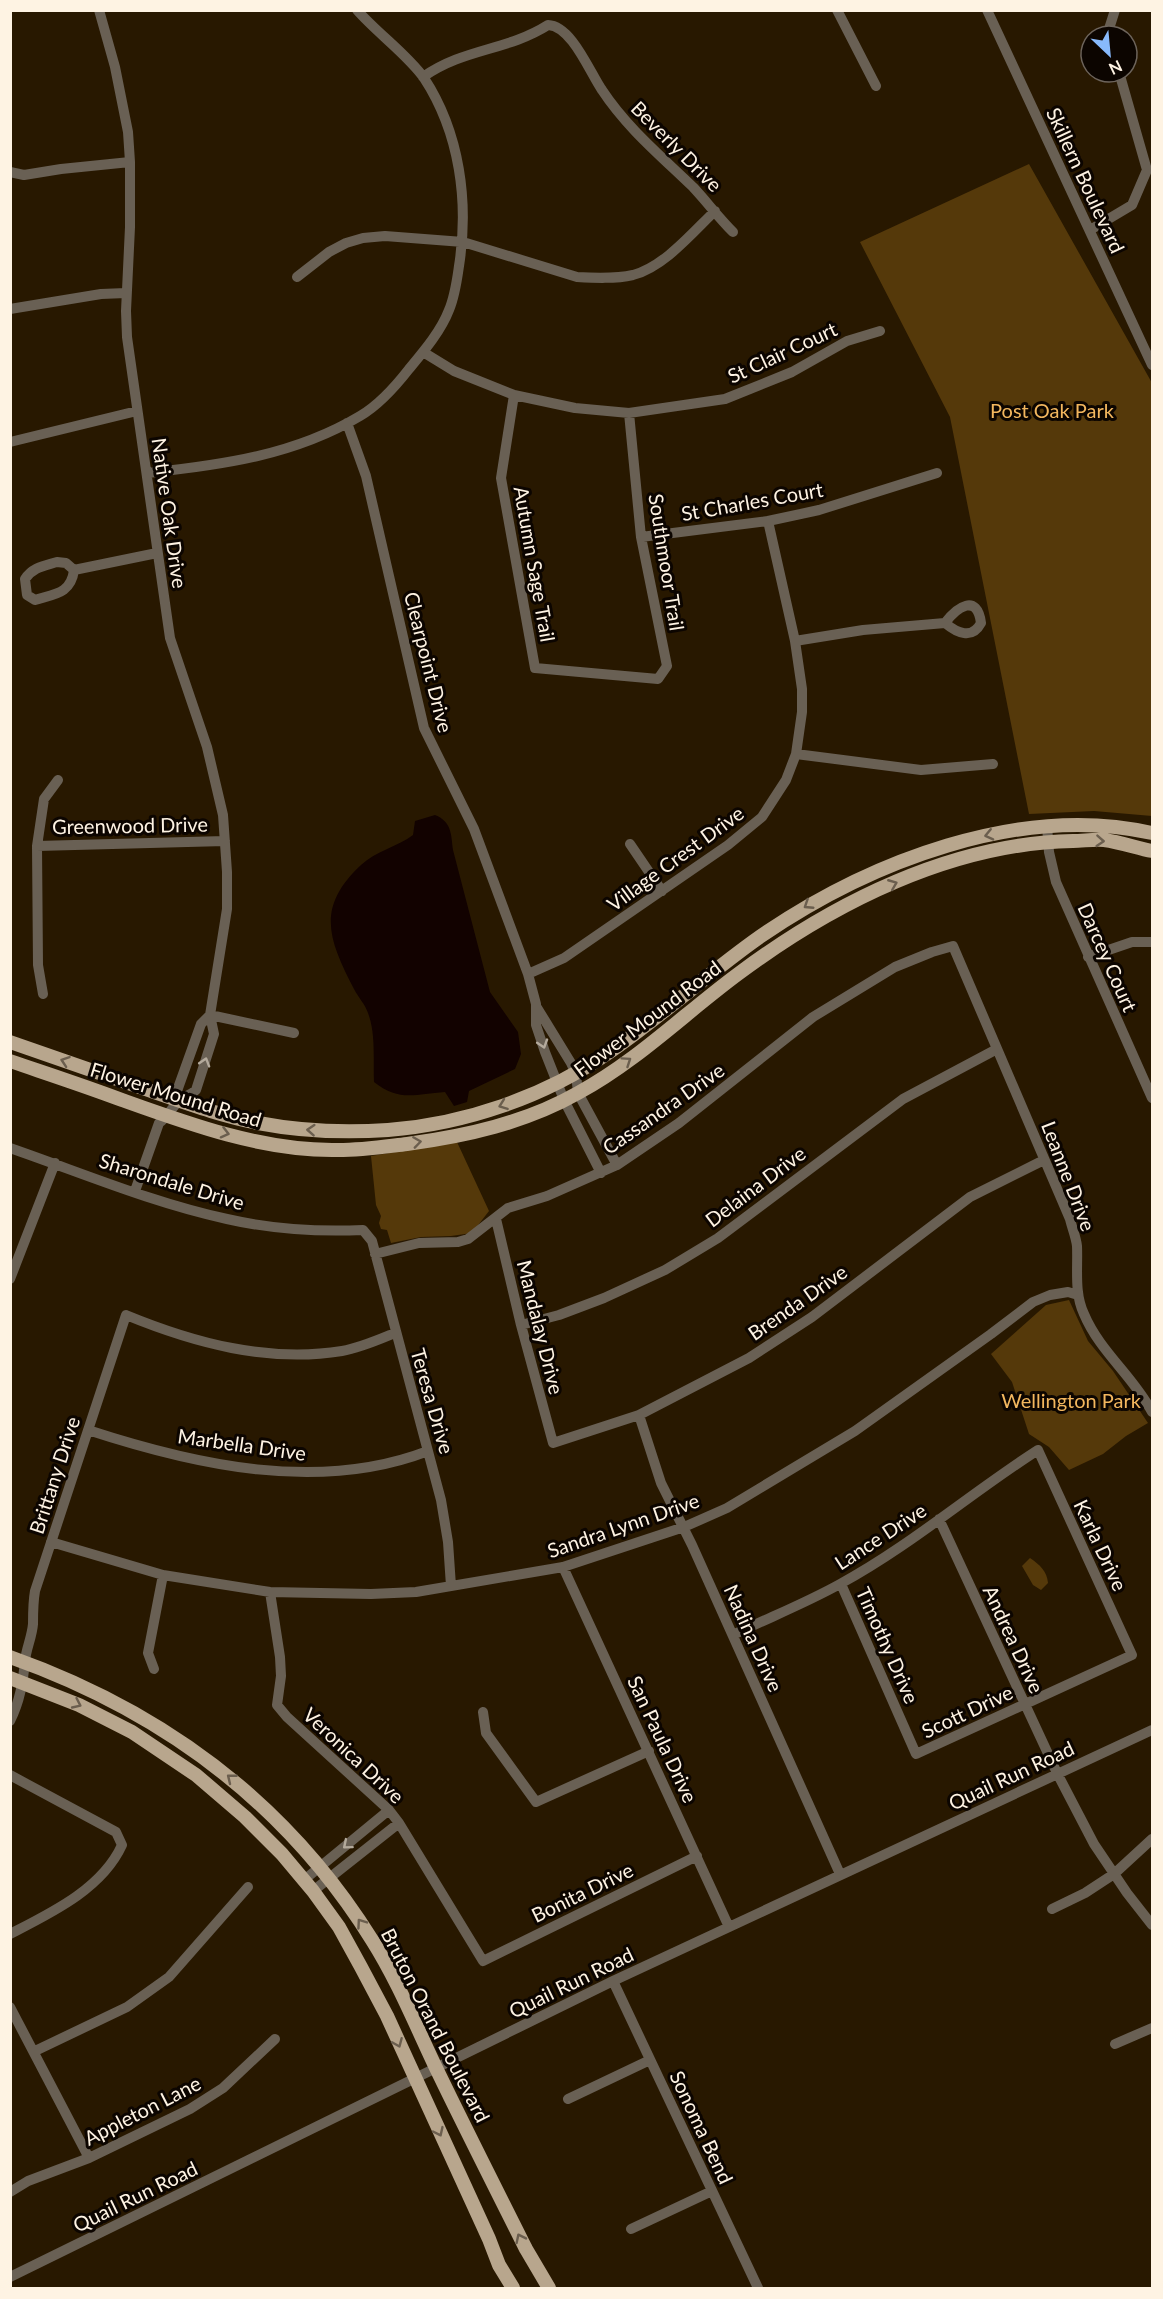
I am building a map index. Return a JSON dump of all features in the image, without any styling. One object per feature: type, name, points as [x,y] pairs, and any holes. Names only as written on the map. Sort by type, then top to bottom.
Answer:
[{"type":"main road","name":"Flower Mound Road","points":[[10,1042],[220,1115],[287,1128],[348,1131],[389,1130],[445,1122],[497,1108],[576,1074],[611,1052],[760,937],[817,900],[875,871],[933,850],[990,834],[1047,825],[1085,825],[1152,833]]},
{"type":"main road","name":"Flower Mound Road","points":[[10,1061],[220,1133],[288,1148],[333,1150],[373,1148],[482,1131],[517,1120],[578,1093],[634,1057],[738,974],[831,913],[885,887],[947,863],[1004,848],[1047,841],[1103,840],[1152,851]]},
{"type":"main road","name":"Bruton Orand Boulevard","points":[[10,1657],[117,1702],[176,1737],[255,1797],[288,1830],[324,1873],[373,1940],[397,1984],[526,2249],[549,2289]]},
{"type":"main road","name":"Bruton Orand Boulevard","points":[[17,1681],[79,1705],[132,1732],[196,1775],[245,1817],[282,1854],[309,1886],[339,1927],[387,2016],[499,2265],[513,2289]]},
{"type":"street","name":"Native Oak Drive","points":[[99,10],[115,67],[128,132],[130,227],[126,293],[127,337],[170,638],[207,747],[223,815],[225,841],[227,909],[210,1016],[214,1034],[196,1090],[179,1101],[169,1116],[159,1123],[135,1191]]},
{"type":"street","points":[[148,473],[218,465],[262,456],[303,444],[360,416],[380,402],[423,352],[450,308],[456,287],[463,242],[464,202],[454,149],[445,122],[423,77],[357,10]]},
{"type":"street","points":[[837,10],[876,86]]},
{"type":"street","name":"Skillern Boulevard","points":[[987,10],[1152,365]]},
{"type":"street","name":"Beverly Drive","points":[[423,77],[440,65],[462,56],[510,44],[548,26],[555,26],[569,37],[600,88],[626,123],[715,211],[733,232]]},
{"type":"street","points":[[1090,230],[1132,205],[1147,170],[1122,84]]},
{"type":"street","points":[[10,172],[24,175],[130,162]]},
{"type":"street","points":[[297,277],[329,252],[346,243],[363,238],[385,236],[463,242],[577,277],[613,277],[635,274],[658,262],[715,211]]},
{"type":"street","points":[[10,309],[63,299],[126,293]]},
{"type":"street","name":"St Clair Court","points":[[423,352],[454,371],[514,395],[575,408],[629,413],[725,399],[792,372],[848,341],[880,331]]},
{"type":"street","name":"Autumn Sage Trail","points":[[514,395],[501,478],[535,668],[658,679]]},
{"type":"street","points":[[10,442],[137,411]]},
{"type":"street","name":"Southmoor Trail","points":[[629,413],[641,537],[667,666],[658,679]]},
{"type":"street","name":"Clearpoint Drive","points":[[347,423],[366,476],[424,728],[467,811],[528,974],[536,1004],[576,1074],[578,1093],[617,1165]]},
{"type":"street","name":"St Charles Court","points":[[641,537],[768,521],[819,510],[937,473]]},
{"type":"street","name":"Village Crest Drive","points":[[528,974],[564,958],[728,845],[762,817],[786,780],[796,754],[802,712],[802,689],[795,641],[768,521]]},
{"type":"street","points":[[74,570],[158,553]]},
{"type":"street","points":[[57,562],[66,563],[74,570],[72,582],[59,593],[35,600],[27,595],[25,579],[35,568],[57,562]]},
{"type":"street","points":[[795,641],[863,630],[945,623]]},
{"type":"street","points":[[796,754],[921,770],[993,764]]},
{"type":"street","points":[[43,994],[38,964],[37,846],[44,799],[58,780]]},
{"type":"street","name":"Darcey Court","points":[[1047,825],[1047,841],[1056,882],[1152,1098]]},
{"type":"street","name":"Greenwood Drive","points":[[37,846],[225,841]]},
{"type":"street","points":[[630,844],[662,891]]},
{"type":"street","points":[[1088,957],[1132,942],[1152,942]]},
{"type":"street","name":"Leanne Drive","points":[[953,946],[1070,1220],[1077,1244],[1077,1294],[1083,1312],[1095,1337],[1144,1396],[1152,1412]]},
{"type":"street","name":"Cassandra Drive","points":[[375,1254],[419,1243],[458,1242],[468,1239],[508,1208],[547,1196],[617,1165],[679,1123],[813,1017],[895,967],[953,946]]},
{"type":"street","name":"Clearpoint Drive","points":[[536,1004],[536,1024],[557,1083],[601,1173]]},
{"type":"street","name":"Native Oak Drive","points":[[179,1101],[177,1091],[201,1024],[210,1016]]},
{"type":"street","points":[[210,1016],[294,1033]]},
{"type":"street","name":"Delaina Drive","points":[[521,1325],[560,1315],[665,1270],[718,1238],[903,1099],[997,1049]]},
{"type":"street","name":"Sharondale Drive","points":[[10,1148],[135,1191],[229,1220],[323,1232],[363,1230]]},
{"type":"street","name":"Brenda Drive","points":[[553,1443],[639,1415],[749,1358],[812,1317],[970,1197],[1044,1160]]},
{"type":"street","points":[[10,1279],[55,1163]]},
{"type":"street","name":"Mandalay Drive","points":[[496,1219],[521,1325],[553,1443]]},
{"type":"street","name":"Teresa Drive","points":[[363,1230],[372,1241],[441,1500],[448,1542],[451,1586]]},
{"type":"street","name":"Sandra Lynn Drive","points":[[51,1542],[163,1575],[270,1592],[371,1594],[416,1592],[563,1568],[684,1527],[727,1508],[855,1431],[1033,1302],[1050,1295],[1068,1292],[1077,1294]]},
{"type":"street","name":"Brittany Drive","points":[[10,1721],[17,1681],[25,1662],[31,1635],[35,1591],[126,1315],[172,1334],[225,1347],[275,1353],[344,1350],[395,1333]]},
{"type":"street","name":"Nadina Drive","points":[[639,1415],[661,1483],[684,1527],[840,1874]]},
{"type":"street","name":"Marbella Drive","points":[[88,1430],[146,1448],[200,1460],[260,1469],[313,1472],[364,1468],[402,1461],[428,1451]]},
{"type":"street","name":"Lance Drive","points":[[733,1635],[841,1584],[1038,1450]]},
{"type":"street","name":"Karla Drive","points":[[1038,1450],[1132,1655]]},
{"type":"street","name":"Andrea Drive","points":[[939,1519],[1057,1773],[1094,1844],[1152,1924]]},
{"type":"street","name":"San Paula Drive","points":[[563,1568],[729,1927]]},
{"type":"street","points":[[154,1669],[148,1653],[163,1575]]},
{"type":"street","name":"Timothy Drive","points":[[841,1584],[916,1754]]},
{"type":"street","name":"Veronica Drive","points":[[270,1592],[280,1656],[281,1676],[277,1705],[399,1822],[483,1961]]},
{"type":"street","name":"Scott Drive","points":[[916,1754],[1132,1655]]},
{"type":"street","points":[[483,1712],[486,1733],[536,1802],[649,1751]]},
{"type":"street","name":"Quail Run Road","points":[[10,2277],[613,1981],[1152,1730]]},
{"type":"street","points":[[10,1774],[116,1832],[122,1845],[117,1855],[86,1889],[63,1906],[10,1934]]},
{"type":"street","points":[[309,1886],[389,1810]]},
{"type":"street","points":[[324,1873],[399,1822]]},
{"type":"street","points":[[1052,1909],[1114,1874],[1152,1839]]},
{"type":"street","name":"Bonita Drive","points":[[483,1961],[697,1856]]},
{"type":"street","points":[[35,2051],[127,2007],[169,1977],[248,1887]]},
{"type":"street","name":"Sonoma Bend","points":[[613,1981],[758,2289]]},
{"type":"street","points":[[10,2007],[89,2158]]},
{"type":"street","points":[[1115,2044],[1152,2028]]},
{"type":"street","name":"Appleton Lane","points":[[10,2192],[28,2181],[89,2158],[190,2109],[223,2088],[275,2038]]},
{"type":"street","points":[[568,2099],[650,2060]]},
{"type":"street","points":[[631,2229],[712,2191]]},
{"type":"green space","name":"Post Oak Park","points":[[1029,164],[1152,383],[1152,816],[1094,811],[1029,814],[950,417],[860,242]]},
{"type":"green space","points":[[457,1142],[489,1211],[472,1233],[421,1237],[391,1243],[387,1230],[381,1229],[379,1223],[381,1216],[376,1205],[371,1156]]},
{"type":"green space","name":"Wellington Park","points":[[1069,1300],[1088,1341],[1113,1371],[1148,1423],[1103,1454],[1069,1470],[1049,1447],[1029,1434],[1012,1382],[991,1354],[1046,1305]]},
{"type":"green space","points":[[1030,1558],[1045,1572],[1048,1583],[1041,1590],[1033,1585],[1022,1566]]},
{"type":"shaded area","points":[[435,815],[445,821],[450,829],[453,850],[490,992],[518,1032],[521,1054],[515,1069],[469,1091],[467,1102],[454,1106],[445,1092],[400,1094],[391,1092],[374,1082],[371,1021],[338,955],[331,925],[332,910],[337,896],[346,881],[361,865],[413,835],[415,821]]}]
